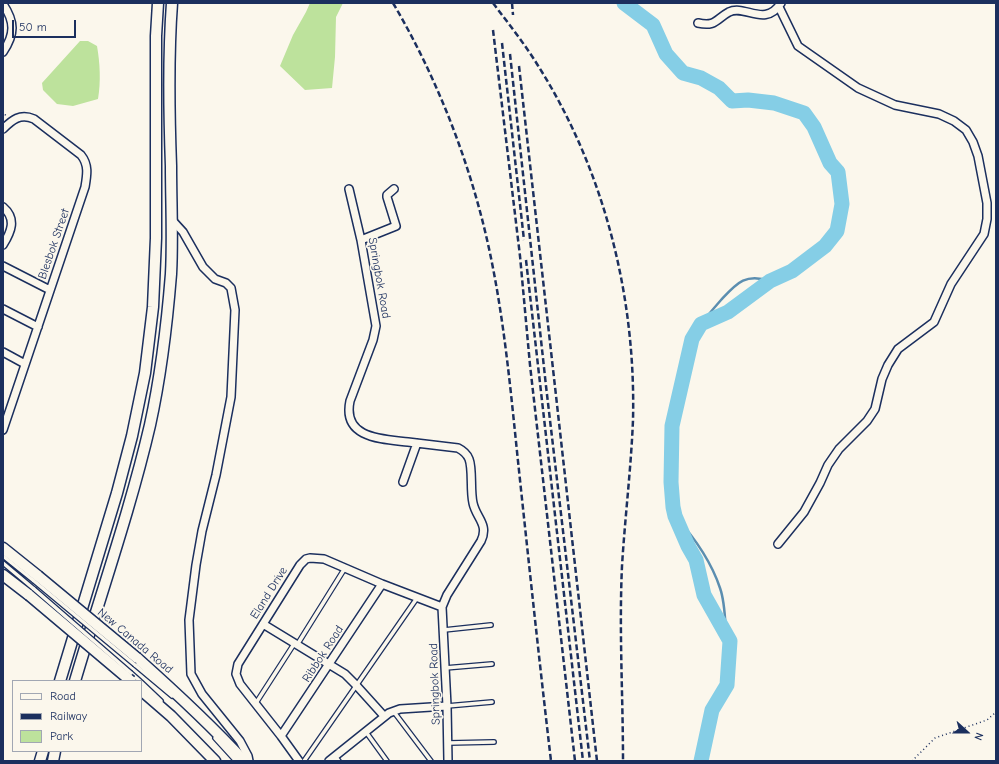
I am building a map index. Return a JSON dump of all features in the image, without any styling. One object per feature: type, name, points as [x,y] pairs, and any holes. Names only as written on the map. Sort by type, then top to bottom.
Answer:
[{"type":"main road","points":[[60,680],[117,493],[132,436],[145,373],[153,307],[156,238],[156,44],[158,3]]},
{"type":"main road","points":[[75,680],[128,506],[150,425],[160,371],[171,273],[172,220],[169,108],[172,3]]},
{"type":"main road","name":"New Canada Road","points":[[3,548],[36,578],[136,662],[186,701],[244,761]]},
{"type":"main road","points":[[3,575],[32,592],[131,677]]},
{"type":"main road","points":[[142,691],[171,716],[215,761]]},
{"type":"street","points":[[3,4],[11,17],[12,25],[10,42],[3,52]]},
{"type":"street","points":[[698,24],[707,25],[714,23],[729,12],[737,9],[753,14],[763,15],[780,5],[798,46],[858,88],[895,104],[939,114],[954,121],[966,130],[973,142],[978,156],[987,203],[987,219],[984,234],[951,284],[934,322],[898,349],[888,365],[882,379],[875,409],[867,421],[839,449],[828,465],[804,512],[778,544]]},
{"type":"street","name":"Blesbok Street","points":[[3,129],[15,118],[30,117],[37,120],[81,155],[86,164],[85,187],[3,430]]},
{"type":"street","name":"Springbok Road","points":[[350,189],[361,240],[376,326],[373,340],[350,401],[350,418],[358,430],[371,437],[458,448],[462,450],[469,460],[472,501],[484,526],[481,540],[447,595],[442,607],[446,668],[448,761]]},
{"type":"street","points":[[361,240],[396,226],[387,197],[387,195],[394,189]]},
{"type":"street","points":[[3,207],[8,213],[12,222],[10,232],[3,245]]},
{"type":"street","points":[[172,220],[183,232],[203,267],[216,279],[226,283],[231,288],[235,310],[231,397],[199,551],[189,620],[191,674],[202,694],[240,741],[248,756],[248,761]]},
{"type":"street","points":[[3,266],[50,290]]},
{"type":"street","points":[[3,309],[38,327]]},
{"type":"street","points":[[3,352],[25,364]]},
{"type":"street","points":[[403,482],[417,443]]},
{"type":"street","name":"Eland Drive","points":[[299,761],[237,679],[237,669],[238,664],[300,565],[306,559],[318,558],[442,607]]},
{"type":"street","name":"Ribbok Road","points":[[281,736],[382,584]]},
{"type":"street","points":[[263,624],[345,674],[384,716]]},
{"type":"street","points":[[329,761],[337,759],[365,731],[384,716],[394,711],[447,706]]},
{"type":"lane","name":"New Canada Road","points":[[3,556],[36,578]]},
{"type":"lane","points":[[3,563],[32,592]]},
{"type":"lane","points":[[256,703],[345,568]]},
{"type":"lane","points":[[304,761],[418,597]]},
{"type":"lane","points":[[444,630],[492,625]]},
{"type":"lane","name":"New Canada Road","points":[[136,662],[207,729],[236,761]]},
{"type":"lane","points":[[446,668],[492,664]]},
{"type":"lane","points":[[142,683],[221,761]]},
{"type":"lane","points":[[447,706],[492,702]]},
{"type":"lane","points":[[394,711],[431,761]]},
{"type":"lane","points":[[365,731],[387,761]]},
{"type":"lane","points":[[448,743],[494,742]]},
{"type":"path","points":[[912,761],[934,738],[987,720],[996,712]]},
{"type":"green space","points":[[310,3],[343,3],[336,17],[335,57],[332,88],[305,90],[280,66],[293,35]]},
{"type":"green space","points":[[80,41],[88,41],[97,46],[100,72],[98,99],[73,106],[57,104],[43,90],[42,83]]},
{"type":"waterway","points":[[624,3],[653,25],[666,54],[683,73],[701,78],[719,88],[732,101],[748,100],[774,103],[804,113],[814,127],[830,163],[838,172],[842,204],[837,231],[825,246],[792,271],[770,281],[728,312],[701,324],[692,339],[672,426],[671,482],[673,507],[675,516],[688,546],[696,560],[704,595],[730,641],[727,685],[712,710],[701,761]]},
{"type":"waterway","points":[[701,324],[737,284],[754,278],[770,281]]},
{"type":"waterway","points":[[675,516],[689,532],[712,568],[723,599],[726,634]]},
{"type":"railway","points":[[393,3],[425,63],[452,127],[475,192],[491,258],[501,313],[508,369],[551,761]]},
{"type":"railway","points":[[493,3],[537,64],[560,104],[581,146],[598,190],[622,281],[629,327],[633,420],[621,590],[623,761]]},
{"type":"railway","points":[[512,3],[513,15]]},
{"type":"railway","points":[[493,30],[520,256],[530,365],[575,761]]},
{"type":"railway","points":[[502,43],[524,240]]},
{"type":"railway","points":[[510,54],[546,386],[590,761]]},
{"type":"railway","points":[[519,66],[597,761]]},
{"type":"railway","points":[[526,260],[583,761]]}]
